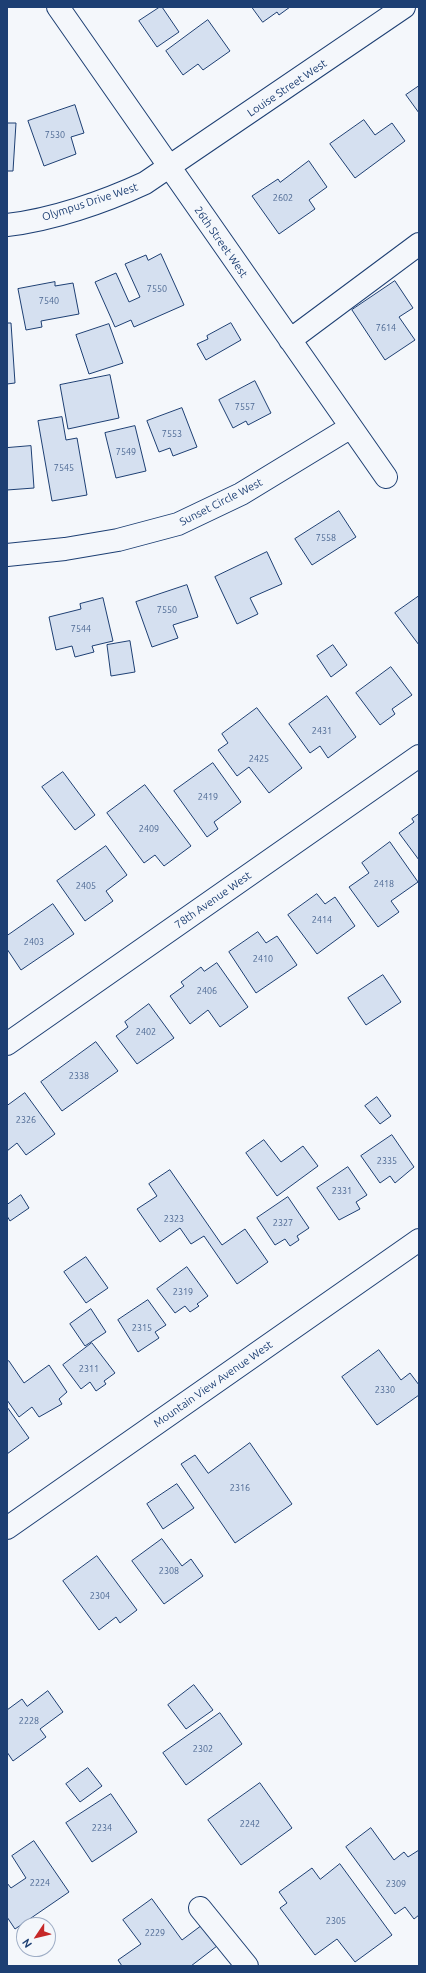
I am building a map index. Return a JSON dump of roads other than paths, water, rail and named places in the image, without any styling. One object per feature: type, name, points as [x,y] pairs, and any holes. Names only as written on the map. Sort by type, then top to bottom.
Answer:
[{"type":"street","name":"26th Street West","points":[[58,7],[386,477]]},
{"type":"street","name":"Louise Street West","points":[[170,168],[404,7]]},
{"type":"street","name":"Olympus Drive West","points":[[7,225],[36,220],[115,196],[145,183],[170,168]]},
{"type":"street","points":[[290,340],[419,244]]},
{"type":"street","name":"Sunset Circle West","points":[[7,555],[65,549],[118,540],[178,524],[241,494],[351,427]]},
{"type":"street","name":"78th Avenue West","points":[[7,1044],[419,756]]},
{"type":"street","name":"Mountain View Avenue West","points":[[7,1528],[419,1240]]},
{"type":"street","points":[[200,1908],[247,1966]]}]
